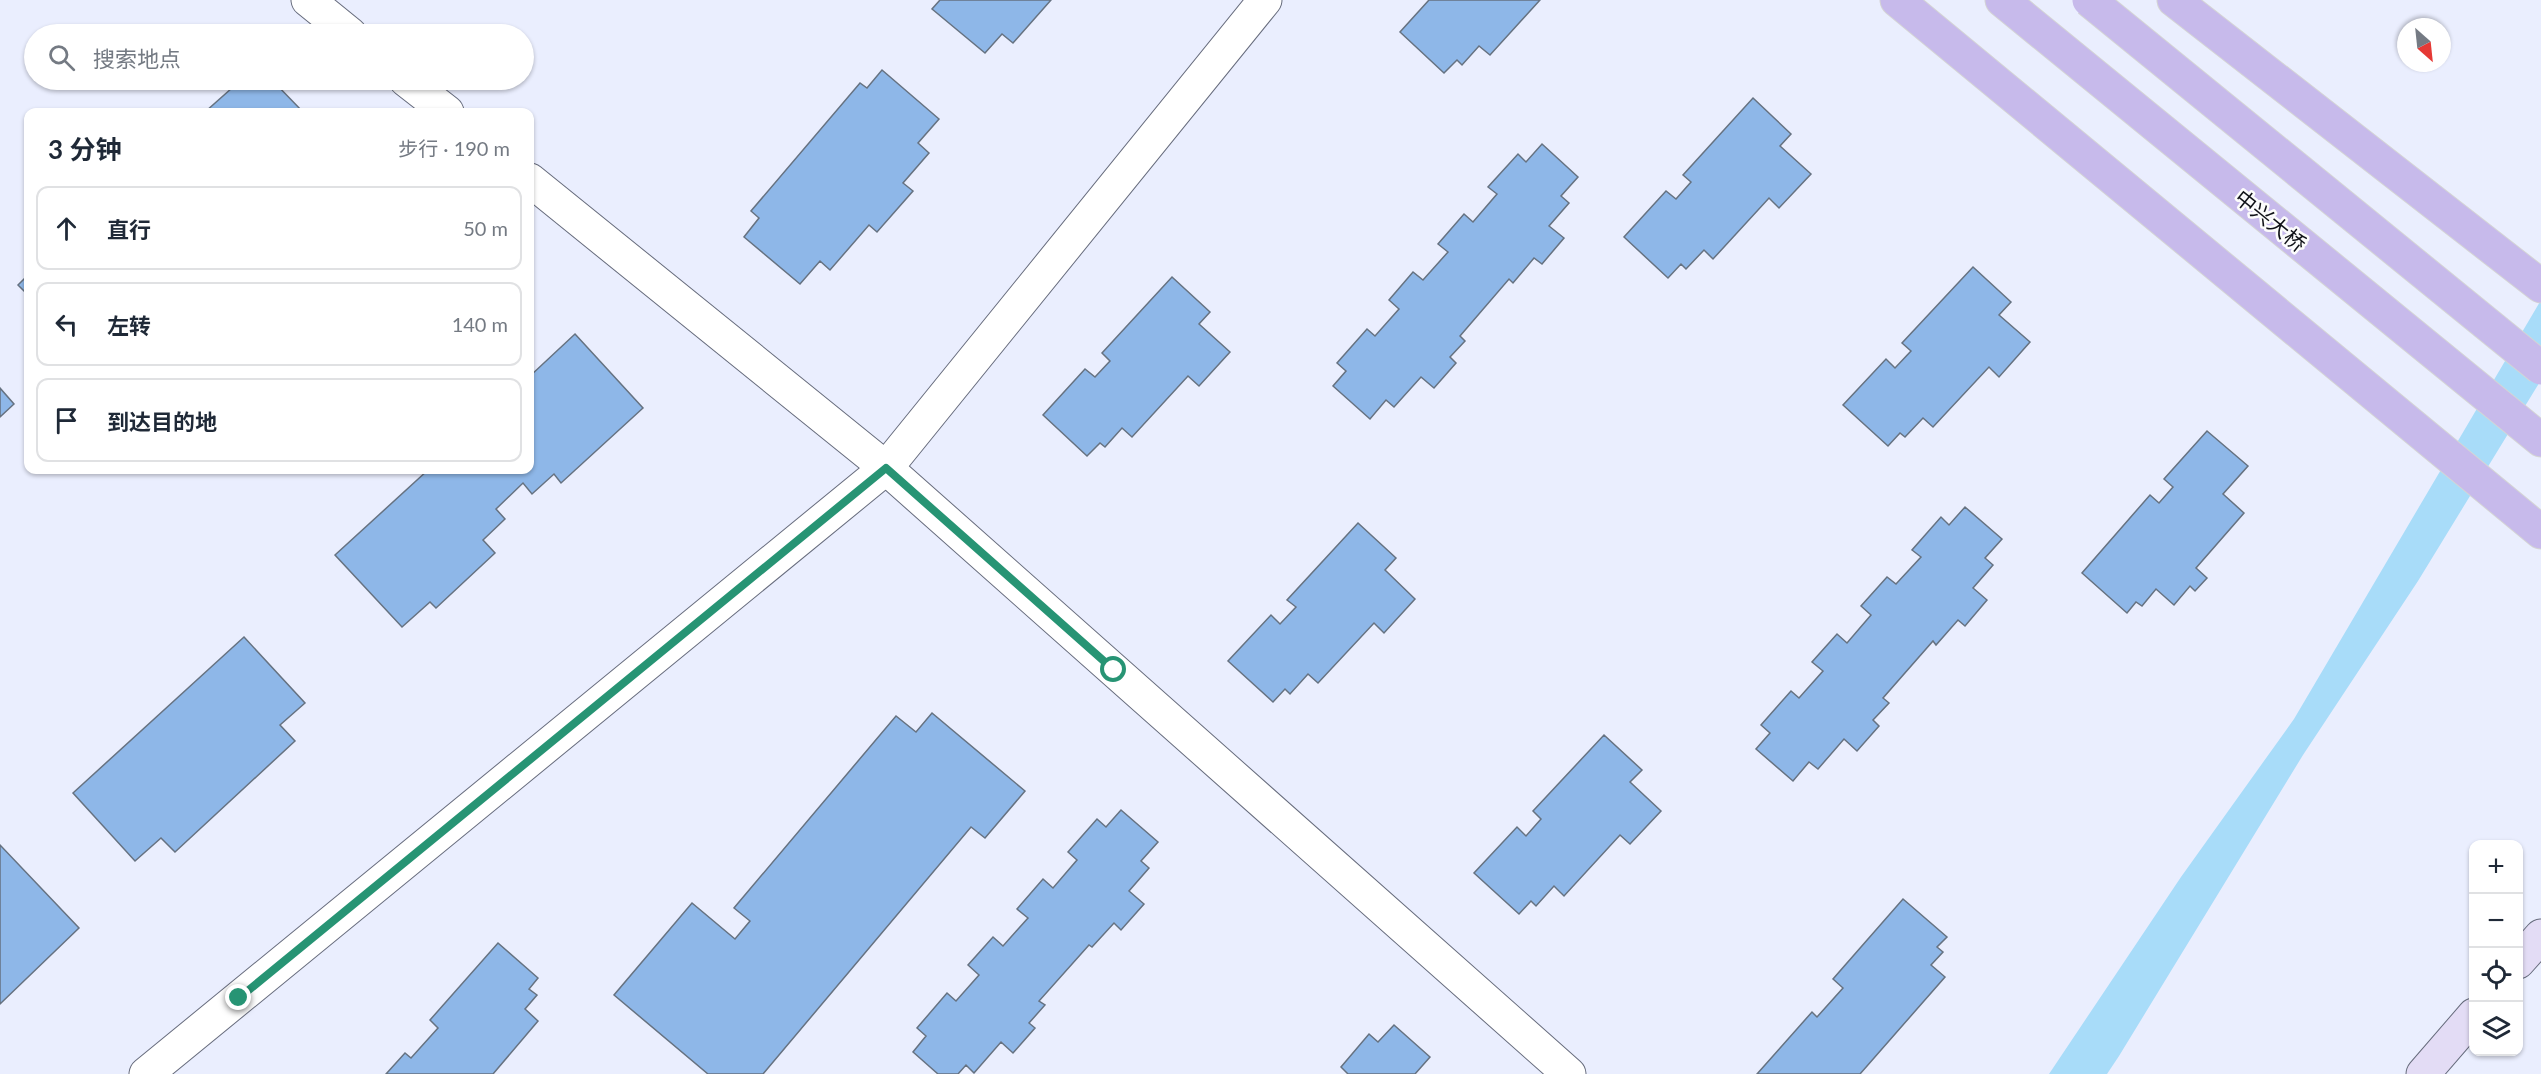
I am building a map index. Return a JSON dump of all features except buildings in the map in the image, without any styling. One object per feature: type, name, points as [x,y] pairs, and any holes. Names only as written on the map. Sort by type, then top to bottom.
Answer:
[{"type":"main road","points":[[1897,0],[2541,532]]},
{"type":"main road","name":"中兴大桥","points":[[2002,0],[2541,440]]},
{"type":"main road","points":[[2090,0],[2541,368]]},
{"type":"main road","points":[[2174,0],[2541,286]]},
{"type":"main road","points":[[2523,956],[2541,936]]},
{"type":"main road","points":[[2423,1074],[2469,1021]]},
{"type":"street","points":[[308,0],[338,24]]},
{"type":"street","points":[[146,1074],[886,468],[1265,0]]},
{"type":"street","points":[[419,90],[442,108]]},
{"type":"street","points":[[534,183],[886,468],[1569,1074]]},
{"type":"water","points":[[2541,300],[2541,380],[2418,581],[2303,755],[2119,1056],[2107,1074],[2049,1074],[2181,877],[2294,719]]},
{"type":"route","points":[[239,998],[886,468],[1114,670]]}]
